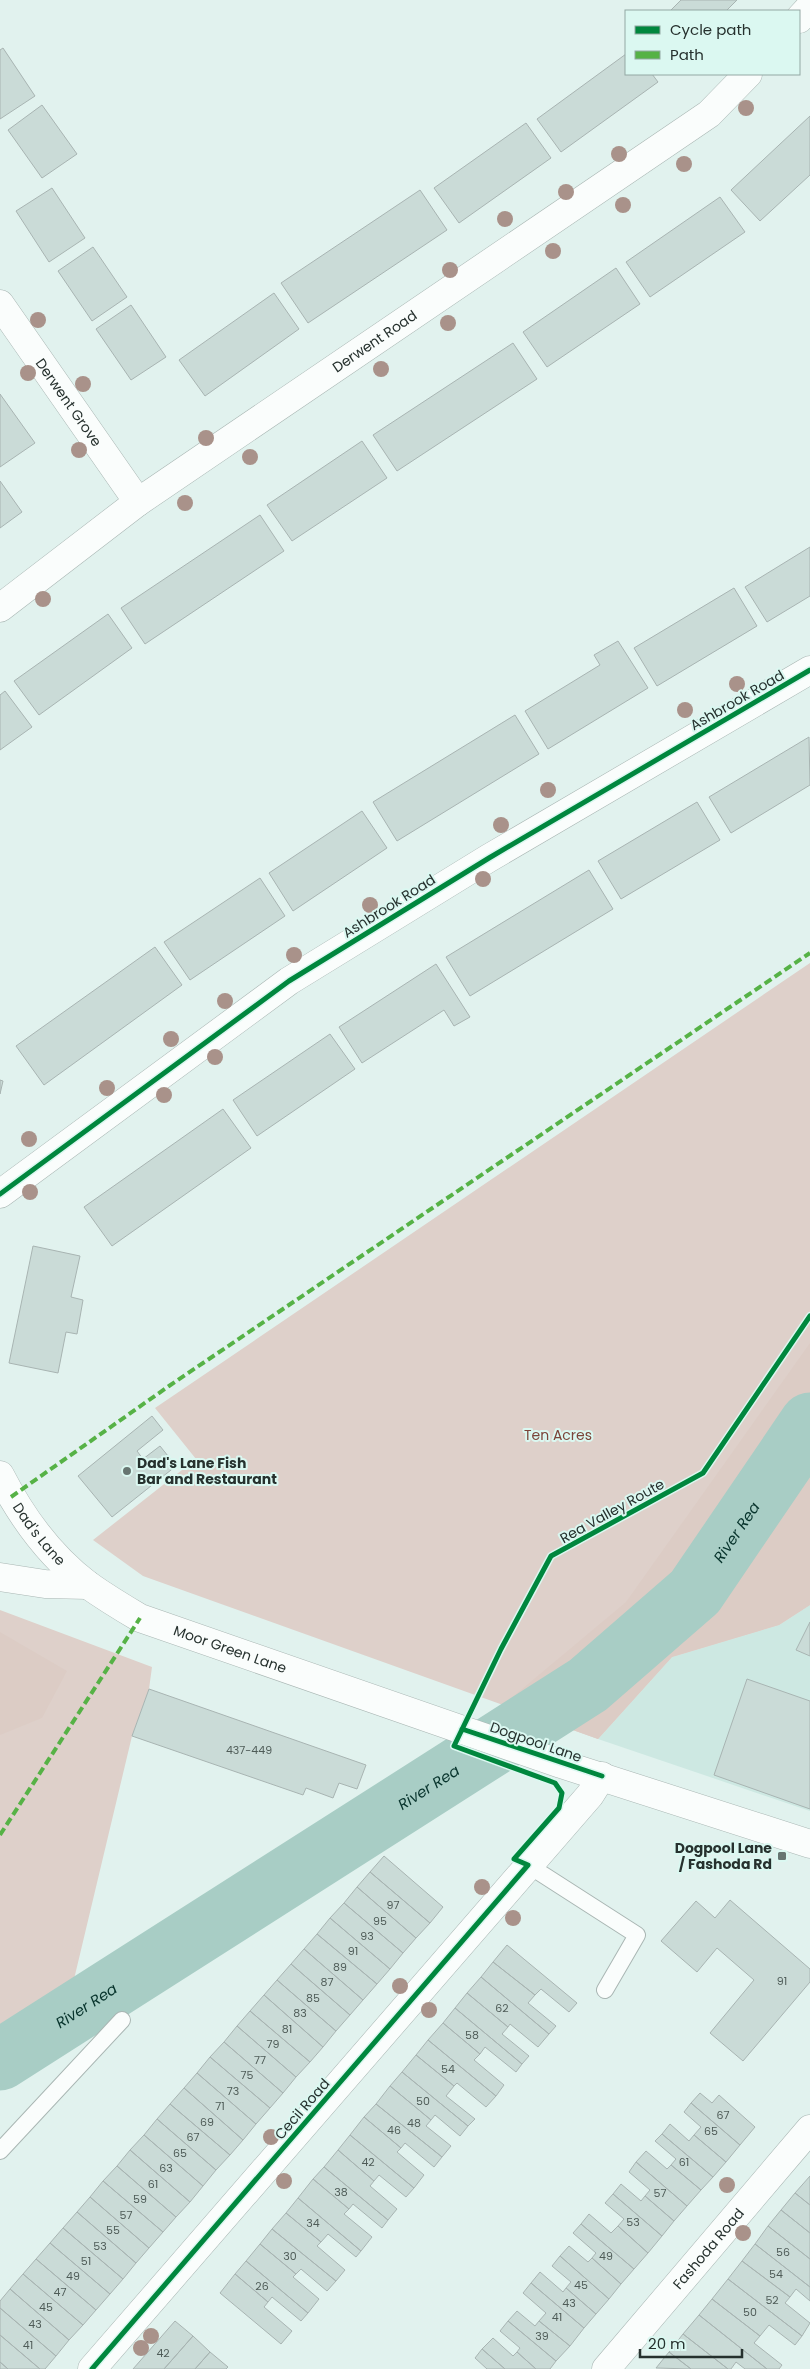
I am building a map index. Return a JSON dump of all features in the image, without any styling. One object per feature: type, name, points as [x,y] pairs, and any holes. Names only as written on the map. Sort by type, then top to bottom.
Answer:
[{"type":"street","points":[[800,18],[810,7]]},
{"type":"street","name":"Derwent Road","points":[[0,608],[138,502],[709,114],[747,75]]},
{"type":"street","name":"Derwent Grove","points":[[0,304],[138,502]]},
{"type":"street","name":"Ashbrook Road","points":[[0,1194],[289,981],[490,858],[810,670]]},
{"type":"street","name":"Dad's Lane","points":[[0,1475],[11,1496],[45,1544],[88,1585]]},
{"type":"street","points":[[0,1577],[45,1584],[88,1585]]},
{"type":"street","name":"Moor Green Lane","points":[[88,1585],[140,1618],[462,1729]]},
{"type":"street","name":"Dogpool Lane","points":[[462,1729],[561,1764],[810,1844]]},
{"type":"street","name":"Cecil Road","points":[[92,2369],[590,1795],[602,1776]]},
{"type":"street","name":"Fashoda Road","points":[[606,2369],[810,2129]]},
{"type":"lane","points":[[528,1865],[637,1935],[605,1990]]},
{"type":"lane","points":[[0,2151],[122,2020]]},
{"type":"shaded area","points":[[810,1343],[810,1605],[779,1625],[672,1657],[598,1739],[503,1705],[626,1602]]},
{"type":"shaded area","points":[[810,1605],[810,1811],[598,1739],[672,1657],[779,1625]]},
{"type":"shaded area","points":[[0,1632],[67,1671],[42,1718],[0,1735]]},
{"type":"green space","name":"Ten Acres","points":[[810,963],[810,1605],[779,1625],[672,1657],[598,1739],[143,1576],[93,1540],[196,1459],[155,1408]]},
{"type":"green space","points":[[0,1610],[152,1667],[149,1689],[132,1736],[65,2017],[0,2060]]},
{"type":"building","points":[[681,0],[737,0],[727,10],[671,10]]},
{"type":"building","points":[[3,48],[35,96],[0,119],[0,50]]},
{"type":"building","points":[[625,55],[625,75],[653,75],[658,82],[561,152],[537,119]]},
{"type":"building","points":[[42,105],[77,154],[42,178],[8,130]]},
{"type":"building","points":[[810,116],[810,175],[760,221],[731,190]]},
{"type":"building","points":[[526,123],[551,158],[459,223],[434,188]]},
{"type":"building","points":[[52,188],[85,238],[49,262],[16,211]]},
{"type":"building","points":[[420,190],[447,230],[308,323],[281,283]]},
{"type":"building","points":[[720,197],[745,232],[650,297],[626,262]]},
{"type":"building","points":[[93,247],[127,297],[92,321],[58,271]]},
{"type":"building","points":[[616,268],[640,304],[547,367],[523,332]]},
{"type":"building","points":[[274,293],[299,329],[205,396],[179,360]]},
{"type":"building","points":[[131,305],[166,357],[131,380],[96,329]]},
{"type":"building","points":[[513,343],[537,379],[397,471],[373,435]]},
{"type":"building","points":[[0,394],[35,443],[0,467]]},
{"type":"building","points":[[362,441],[387,478],[292,541],[267,505]]},
{"type":"building","points":[[0,481],[22,512],[0,528]]},
{"type":"building","points":[[260,515],[284,551],[145,644],[121,608]]},
{"type":"building","points":[[810,547],[810,596],[767,622],[745,587]]},
{"type":"building","points":[[734,588],[757,626],[657,686],[634,648]]},
{"type":"building","points":[[108,614],[132,648],[39,715],[14,681]]},
{"type":"building","points":[[618,641],[648,688],[548,749],[525,711],[600,665],[594,655]]},
{"type":"building","points":[[5,691],[32,727],[0,750],[0,695]]},
{"type":"building","points":[[515,715],[539,754],[397,841],[373,802]]},
{"type":"building","points":[[809,737],[810,785],[731,833],[709,797]]},
{"type":"building","points":[[697,802],[720,840],[621,899],[598,861]]},
{"type":"building","points":[[362,811],[387,848],[293,911],[269,873]]},
{"type":"building","points":[[589,870],[613,909],[470,996],[446,957]]},
{"type":"building","points":[[260,878],[285,916],[190,980],[164,942]]},
{"type":"building","points":[[155,947],[182,985],[44,1085],[16,1046]]},
{"type":"building","points":[[436,964],[470,1017],[454,1026],[444,1010],[362,1063],[339,1027]]},
{"type":"building","points":[[330,1034],[355,1069],[257,1136],[233,1100]]},
{"type":"building","points":[[0,1080],[3,1081],[0,1094]]},
{"type":"building","points":[[223,1109],[251,1148],[112,1246],[84,1207]]},
{"type":"building","points":[[33,1246],[80,1256],[71,1297],[83,1300],[77,1334],[66,1332],[58,1373],[9,1363]]},
{"type":"building","name":"Dad's Lane Fish Bar and Restaurant","points":[[152,1416],[163,1430],[137,1451],[143,1459],[160,1446],[176,1466],[112,1517],[78,1476]]},
{"type":"building","points":[[810,1622],[810,1656],[796,1650]]},
{"type":"building","points":[[747,1679],[810,1701],[810,1809],[714,1775]]},
{"type":"building","points":[[149,1689],[366,1765],[357,1789],[339,1783],[333,1798],[306,1788],[303,1795],[132,1736]]},
{"type":"building","points":[[384,1856],[443,1907],[430,1923],[370,1872]]},
{"type":"building","points":[[370,1872],[430,1923],[416,1938],[357,1887]]},
{"type":"building","points":[[357,1887],[416,1938],[403,1953],[344,1903]]},
{"type":"building","points":[[730,1900],[810,1969],[810,1982],[743,2061],[710,2033],[754,1980],[717,1948],[697,1972],[661,1941],[696,1901],[715,1918]]},
{"type":"building","points":[[344,1903],[403,1953],[390,1969],[330,1918]]},
{"type":"building","points":[[330,1918],[390,1969],[377,1984],[317,1934]]},
{"type":"building","points":[[317,1934],[377,1984],[363,2000],[304,1949]]},
{"type":"building","points":[[507,1945],[577,2003],[569,2012],[541,1989],[535,1995],[493,1962]]},
{"type":"building","points":[[304,1949],[363,2000],[350,2015],[291,1964]]},
{"type":"building","points":[[493,1962],[535,1995],[528,2003],[556,2026],[549,2034],[481,1977]]},
{"type":"building","points":[[291,1964],[350,2015],[336,2031],[277,1980]]},
{"type":"building","points":[[481,1977],[549,2034],[538,2047],[510,2024],[508,2027],[467,1993]]},
{"type":"building","points":[[277,1980],[336,2031],[323,2047],[264,1995]]},
{"type":"building","points":[[467,1993],[508,2027],[502,2034],[529,2056],[522,2064],[455,2008]]},
{"type":"building","points":[[264,1995],[323,2047],[310,2062],[250,2011]]},
{"type":"building","points":[[455,2008],[522,2064],[516,2072],[485,2047],[480,2054],[443,2023]]},
{"type":"building","points":[[250,2011],[310,2062],[296,2077],[237,2026]]},
{"type":"building","points":[[443,2023],[480,2054],[474,2060],[504,2085],[496,2096],[428,2040]]},
{"type":"building","points":[[237,2026],[296,2077],[283,2093],[224,2042]]},
{"type":"building","points":[[428,2040],[496,2096],[486,2107],[457,2083],[454,2086],[416,2055]]},
{"type":"building","points":[[224,2042],[283,2093],[270,2108],[210,2057]]},
{"type":"building","points":[[416,2055],[454,2086],[446,2096],[475,2119],[468,2126],[402,2072]]},
{"type":"building","points":[[210,2057],[270,2108],[256,2124],[197,2073]]},
{"type":"building","points":[[402,2072],[468,2126],[460,2136],[435,2115],[431,2120],[390,2086]]},
{"type":"building","points":[[197,2073],[256,2124],[243,2140],[184,2088]]},
{"type":"building","points":[[390,2086],[431,2120],[426,2126],[451,2146],[442,2157],[376,2104]]},
{"type":"building","points":[[184,2088],[243,2140],[230,2155],[170,2104]]},
{"type":"building","points":[[700,2093],[712,2103],[719,2095],[755,2127],[740,2145],[691,2103]]},
{"type":"building","points":[[691,2103],[740,2145],[726,2162],[694,2135],[701,2127],[684,2112]]},
{"type":"building","points":[[170,2104],[230,2155],[216,2170],[157,2119]]},
{"type":"building","points":[[376,2104],[442,2157],[434,2167],[405,2143],[401,2148],[364,2117]]},
{"type":"building","points":[[364,2117],[401,2148],[397,2152],[424,2175],[414,2188],[350,2135]]},
{"type":"building","points":[[157,2119],[216,2170],[203,2186],[144,2135]]},
{"type":"building","points":[[670,2124],[689,2141],[694,2135],[726,2162],[713,2177],[662,2134]]},
{"type":"building","points":[[662,2134],[713,2177],[701,2190],[671,2165],[676,2159],[655,2141]]},
{"type":"building","points":[[144,2135],[203,2186],[190,2202],[130,2150]]},
{"type":"building","points":[[350,2135],[414,2188],[406,2197],[379,2175],[374,2181],[338,2150]]},
{"type":"building","points":[[130,2150],[190,2202],[176,2217],[117,2166]]},
{"type":"building","points":[[338,2150],[374,2181],[370,2186],[397,2209],[388,2220],[324,2167]]},
{"type":"building","points":[[646,2151],[667,2169],[671,2165],[701,2190],[687,2206],[636,2162]]},
{"type":"building","points":[[636,2162],[687,2206],[674,2221],[645,2196],[650,2190],[629,2172]]},
{"type":"building","points":[[117,2166],[176,2217],[163,2232],[103,2181]]},
{"type":"building","points":[[324,2167],[388,2220],[382,2228],[353,2204],[349,2209],[313,2179]]},
{"type":"building","points":[[810,2176],[810,2205],[795,2193]]},
{"type":"building","points":[[313,2179],[349,2209],[344,2214],[372,2237],[361,2251],[298,2198]]},
{"type":"building","points":[[103,2181],[163,2232],[149,2248],[90,2197]]},
{"type":"building","points":[[621,2184],[641,2201],[645,2196],[674,2221],[662,2236],[613,2194]]},
{"type":"building","points":[[795,2193],[810,2205],[810,2233],[781,2210]]},
{"type":"building","points":[[613,2194],[662,2236],[648,2253],[618,2226],[624,2219],[605,2203]]},
{"type":"building","points":[[90,2197],[149,2248],[136,2263],[77,2212]]},
{"type":"building","points":[[298,2198],[361,2251],[356,2257],[328,2234],[321,2242],[286,2213]]},
{"type":"building","points":[[781,2210],[810,2233],[810,2259],[768,2226]]},
{"type":"building","points":[[77,2212],[136,2263],[123,2279],[63,2228]]},
{"type":"building","points":[[286,2213],[321,2242],[317,2246],[345,2270],[336,2281],[272,2229]]},
{"type":"building","points":[[589,2214],[611,2233],[618,2226],[648,2253],[634,2269],[581,2224]]},
{"type":"building","points":[[581,2224],[634,2269],[621,2284],[592,2258],[596,2253],[573,2233]]},
{"type":"building","points":[[768,2226],[810,2259],[810,2287],[755,2244]]},
{"type":"building","points":[[63,2228],[123,2279],[110,2294],[50,2243]]},
{"type":"building","points":[[272,2229],[336,2281],[327,2291],[301,2269],[296,2274],[260,2244]]},
{"type":"building","points":[[50,2243],[110,2294],[96,2310],[36,2259]]},
{"type":"building","points":[[260,2244],[296,2274],[293,2277],[319,2299],[308,2313],[246,2261]]},
{"type":"building","points":[[755,2244],[810,2287],[810,2301],[796,2289],[790,2297],[742,2261]]},
{"type":"building","points":[[569,2246],[588,2262],[592,2258],[621,2284],[609,2299],[560,2256]]},
{"type":"building","points":[[560,2256],[609,2299],[596,2314],[566,2288],[571,2282],[552,2266]]},
{"type":"building","points":[[36,2259],[96,2310],[83,2325],[23,2274]]},
{"type":"building","points":[[246,2261],[308,2313],[301,2321],[272,2297],[268,2302],[235,2274]]},
{"type":"building","points":[[742,2261],[790,2297],[785,2303],[810,2323],[802,2336],[728,2279]]},
{"type":"building","points":[[540,2272],[563,2292],[566,2288],[596,2314],[584,2328],[531,2283]]},
{"type":"building","points":[[23,2274],[83,2325],[69,2340],[10,2289]]},
{"type":"building","points":[[235,2274],[268,2302],[264,2307],[292,2331],[281,2344],[220,2293]]},
{"type":"building","points":[[728,2279],[802,2336],[795,2345],[769,2325],[760,2336],[712,2299]]},
{"type":"building","points":[[531,2283],[584,2328],[570,2346],[539,2321],[546,2313],[523,2293]]},
{"type":"building","points":[[10,2289],[69,2340],[56,2356],[0,2308],[0,2301]]},
{"type":"building","points":[[712,2299],[760,2336],[754,2343],[782,2365],[779,2369],[767,2369],[699,2315]]},
{"type":"building","points":[[0,2308],[56,2356],[45,2369],[40,2369],[0,2335]]},
{"type":"building","points":[[517,2311],[535,2326],[539,2321],[570,2346],[556,2361],[508,2321]]},
{"type":"building","points":[[699,2315],[767,2369],[745,2369],[736,2362],[731,2369],[728,2369],[683,2334]]},
{"type":"building","points":[[175,2321],[193,2336],[164,2369],[133,2369]]},
{"type":"building","points":[[508,2321],[556,2361],[550,2369],[536,2369],[517,2352],[520,2348],[500,2331]]},
{"type":"building","points":[[683,2334],[728,2369],[691,2369],[669,2352]]},
{"type":"building","points":[[0,2335],[40,2369],[8,2369],[0,2362]]},
{"type":"building","points":[[193,2336],[210,2352],[195,2369],[164,2369]]},
{"type":"building","points":[[493,2338],[513,2356],[517,2352],[536,2369],[505,2369],[482,2349]]},
{"type":"building","points":[[482,2349],[505,2369],[487,2369],[475,2358]]},
{"type":"building","points":[[210,2352],[228,2367],[226,2369],[195,2369]]},
{"type":"building","points":[[669,2352],[691,2369],[656,2368]]},
{"type":"building","points":[[0,2362],[8,2369],[0,2369]]},
{"type":"waterway","name":"River Rea","points":[[0,2060],[588,1685],[695,1592],[810,1423]]},
{"type":"marked path","points":[[11,1497],[169,1386],[810,953]]},
{"type":"marked path","points":[[0,1835],[140,1618]]},
{"type":"cycle path","points":[[0,1194],[289,981],[489,858],[810,670]]},
{"type":"cycle path","name":"Rea Valley Route","points":[[92,2369],[528,1865],[514,1859],[559,1808],[562,1793],[555,1783],[454,1746],[501,1649],[551,1556],[703,1473],[810,1316]]},
{"type":"cycle path","points":[[462,1729],[602,1776]]},
{"type":"place","name":"Dad's Lane Fish Bar and Restaurant","points":[[127,1471]]},
{"type":"place","name":"Dogpool Lane / Fashoda Rd","points":[[782,1856]]}]
